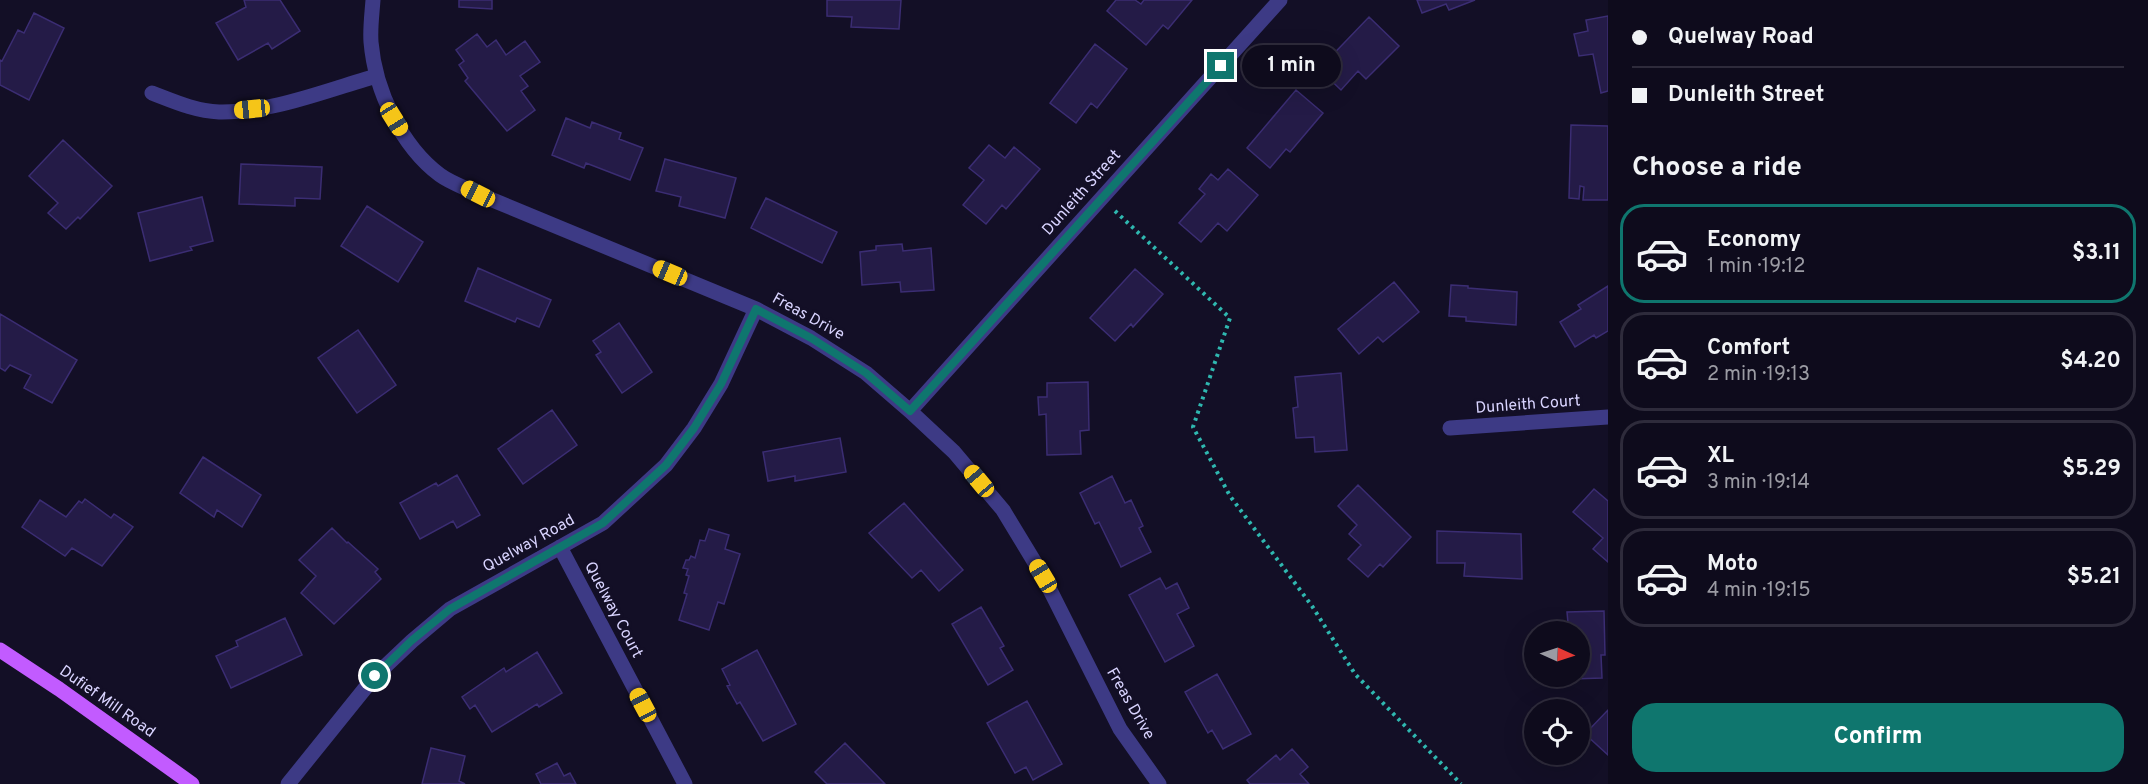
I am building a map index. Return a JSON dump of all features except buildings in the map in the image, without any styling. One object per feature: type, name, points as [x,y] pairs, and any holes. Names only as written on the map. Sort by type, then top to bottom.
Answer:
[{"type":"main road","name":"Dufief Mill Road","points":[[0,650],[192,784]]},
{"type":"street","name":"Freas Drive","points":[[373,0],[371,41],[377,76],[394,119],[415,152],[441,176],[478,194],[756,309],[811,338],[866,373],[954,452],[1003,510],[1043,576],[1120,729],[1159,784]]},
{"type":"street","name":"Dunleith Street","points":[[910,411],[1280,0]]},
{"type":"street","points":[[152,93],[184,106],[218,112],[268,107],[377,76]]},
{"type":"street","name":"Quelway Road","points":[[288,784],[375,676],[411,641],[450,609],[603,523],[666,465],[694,428],[721,384],[756,309]]},
{"type":"street","name":"Dunleith Court","points":[[1450,428],[1608,417]]},
{"type":"street","name":"Quelway Court","points":[[560,547],[685,784]]},
{"type":"path","points":[[1101,198],[1230,318],[1193,427],[1230,496],[1312,606],[1355,674],[1461,784]]},
{"type":"route","points":[[375,676],[411,641],[450,609],[603,523],[666,465],[694,428],[721,384],[756,309],[811,338],[866,373],[910,411],[1221,66]]}]
